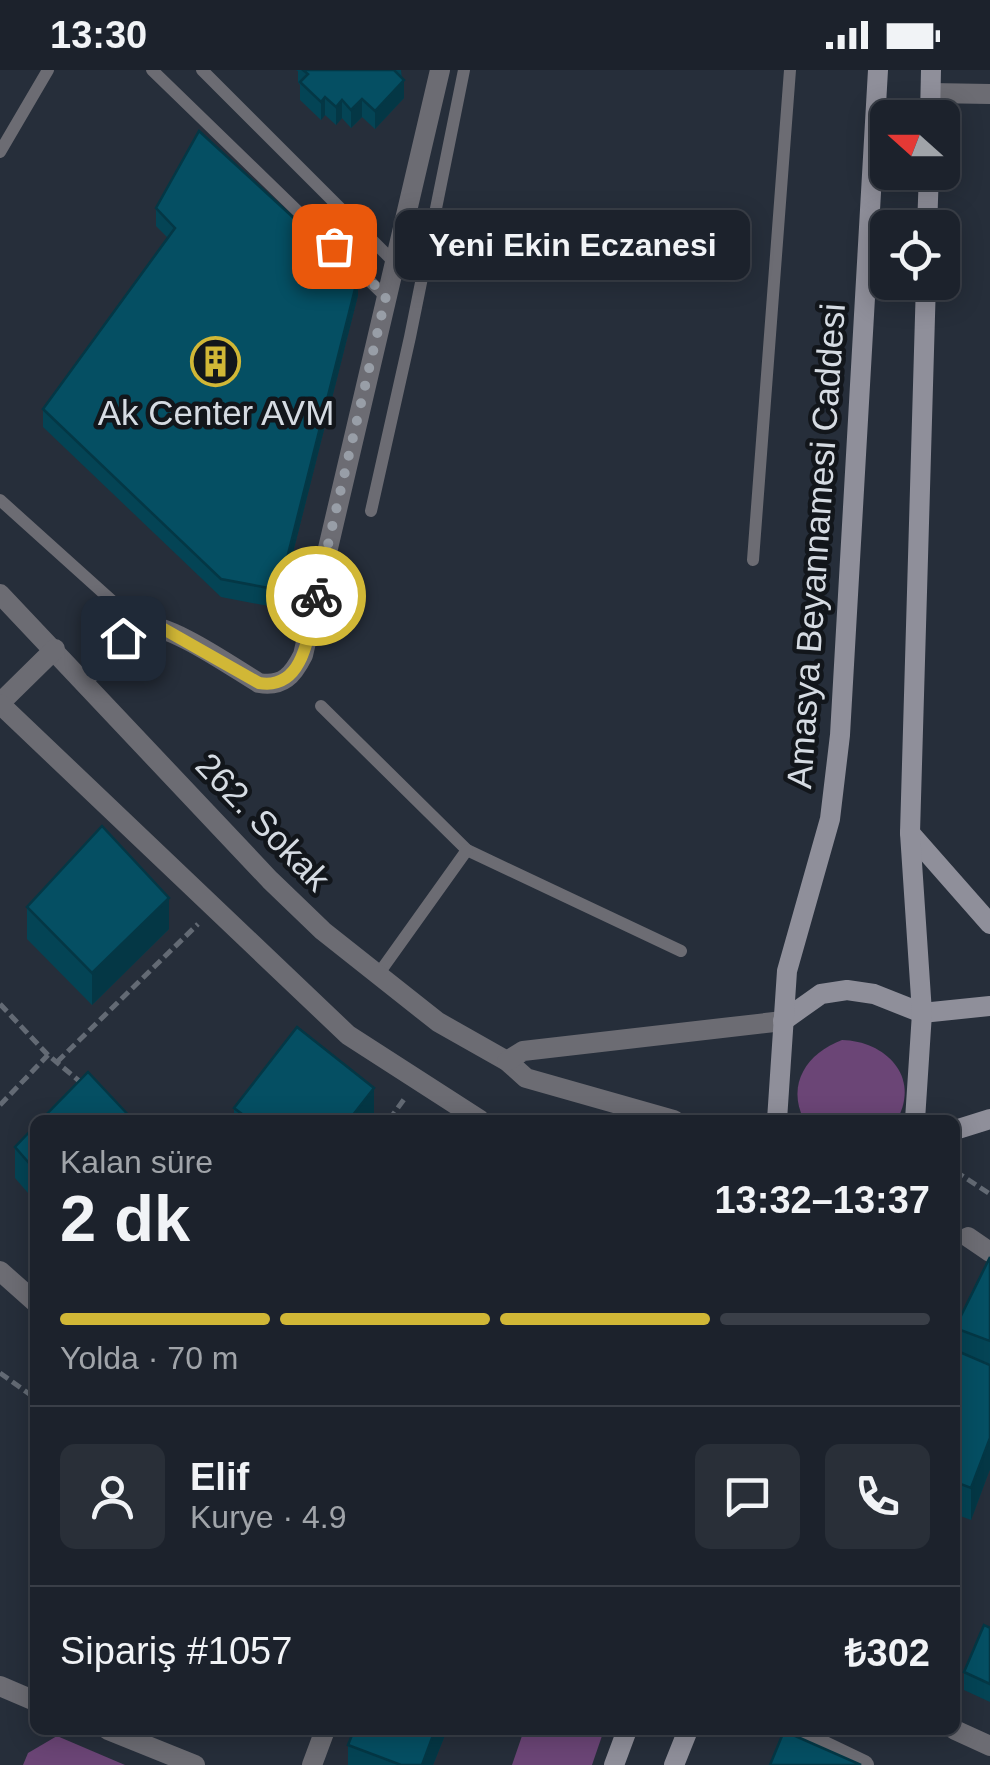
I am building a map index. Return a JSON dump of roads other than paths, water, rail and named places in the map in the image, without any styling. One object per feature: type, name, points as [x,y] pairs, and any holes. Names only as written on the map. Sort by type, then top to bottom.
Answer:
[{"type":"main road","name":"Amasya Beyannamesi Caddesi","points":[[776,1115],[787,971],[830,819],[840,735],[878,70]]},
{"type":"main road","points":[[931,70],[931,100]]},
{"type":"main road","points":[[915,1115],[922,1013],[910,833],[925,300]]},
{"type":"main road","points":[[910,833],[990,924]]},
{"type":"main road","points":[[782,1021],[821,994],[848,990],[874,994],[922,1013],[990,1006]]},
{"type":"main road","points":[[960,1128],[990,1119]]},
{"type":"main road","points":[[614,1765],[625,1735]]},
{"type":"main road","points":[[674,1765],[686,1735]]},
{"type":"street","points":[[84,680],[123,638],[140,626],[162,628],[259,683],[286,681],[295,670],[302,655],[440,70]]},
{"type":"street","points":[[931,93],[990,94]]},
{"type":"street","name":"262. Sokak","points":[[0,594],[270,880],[377,976],[438,1022],[507,1061],[526,1078],[656,1115]]},
{"type":"street","points":[[55,649],[0,704],[348,1035],[472,1115]]},
{"type":"street","points":[[507,1061],[524,1051],[782,1021]]},
{"type":"street","points":[[968,1237],[990,1252]]},
{"type":"street","points":[[0,1271],[30,1298]]},
{"type":"street","points":[[0,1686],[30,1698]]},
{"type":"street","points":[[960,1732],[990,1746]]},
{"type":"street","points":[[120,1735],[194,1765]]},
{"type":"street","points":[[312,1765],[323,1735]]},
{"type":"street","points":[[801,1735],[864,1765]]},
{"type":"lane","points":[[0,152],[48,70]]},
{"type":"lane","points":[[152,70],[386,296]]},
{"type":"lane","points":[[202,70],[394,262]]},
{"type":"lane","points":[[371,511],[464,70]]},
{"type":"lane","points":[[753,560],[790,70]]},
{"type":"lane","points":[[0,500],[140,626]]},
{"type":"lane","points":[[321,706],[468,850],[681,951]]},
{"type":"lane","points":[[377,976],[468,850]]},
{"type":"place","name":"Yeni Ekin Eczanesi","points":[[334,246]]},
{"type":"place","name":"Ak Center AVM","points":[[216,361]]}]
